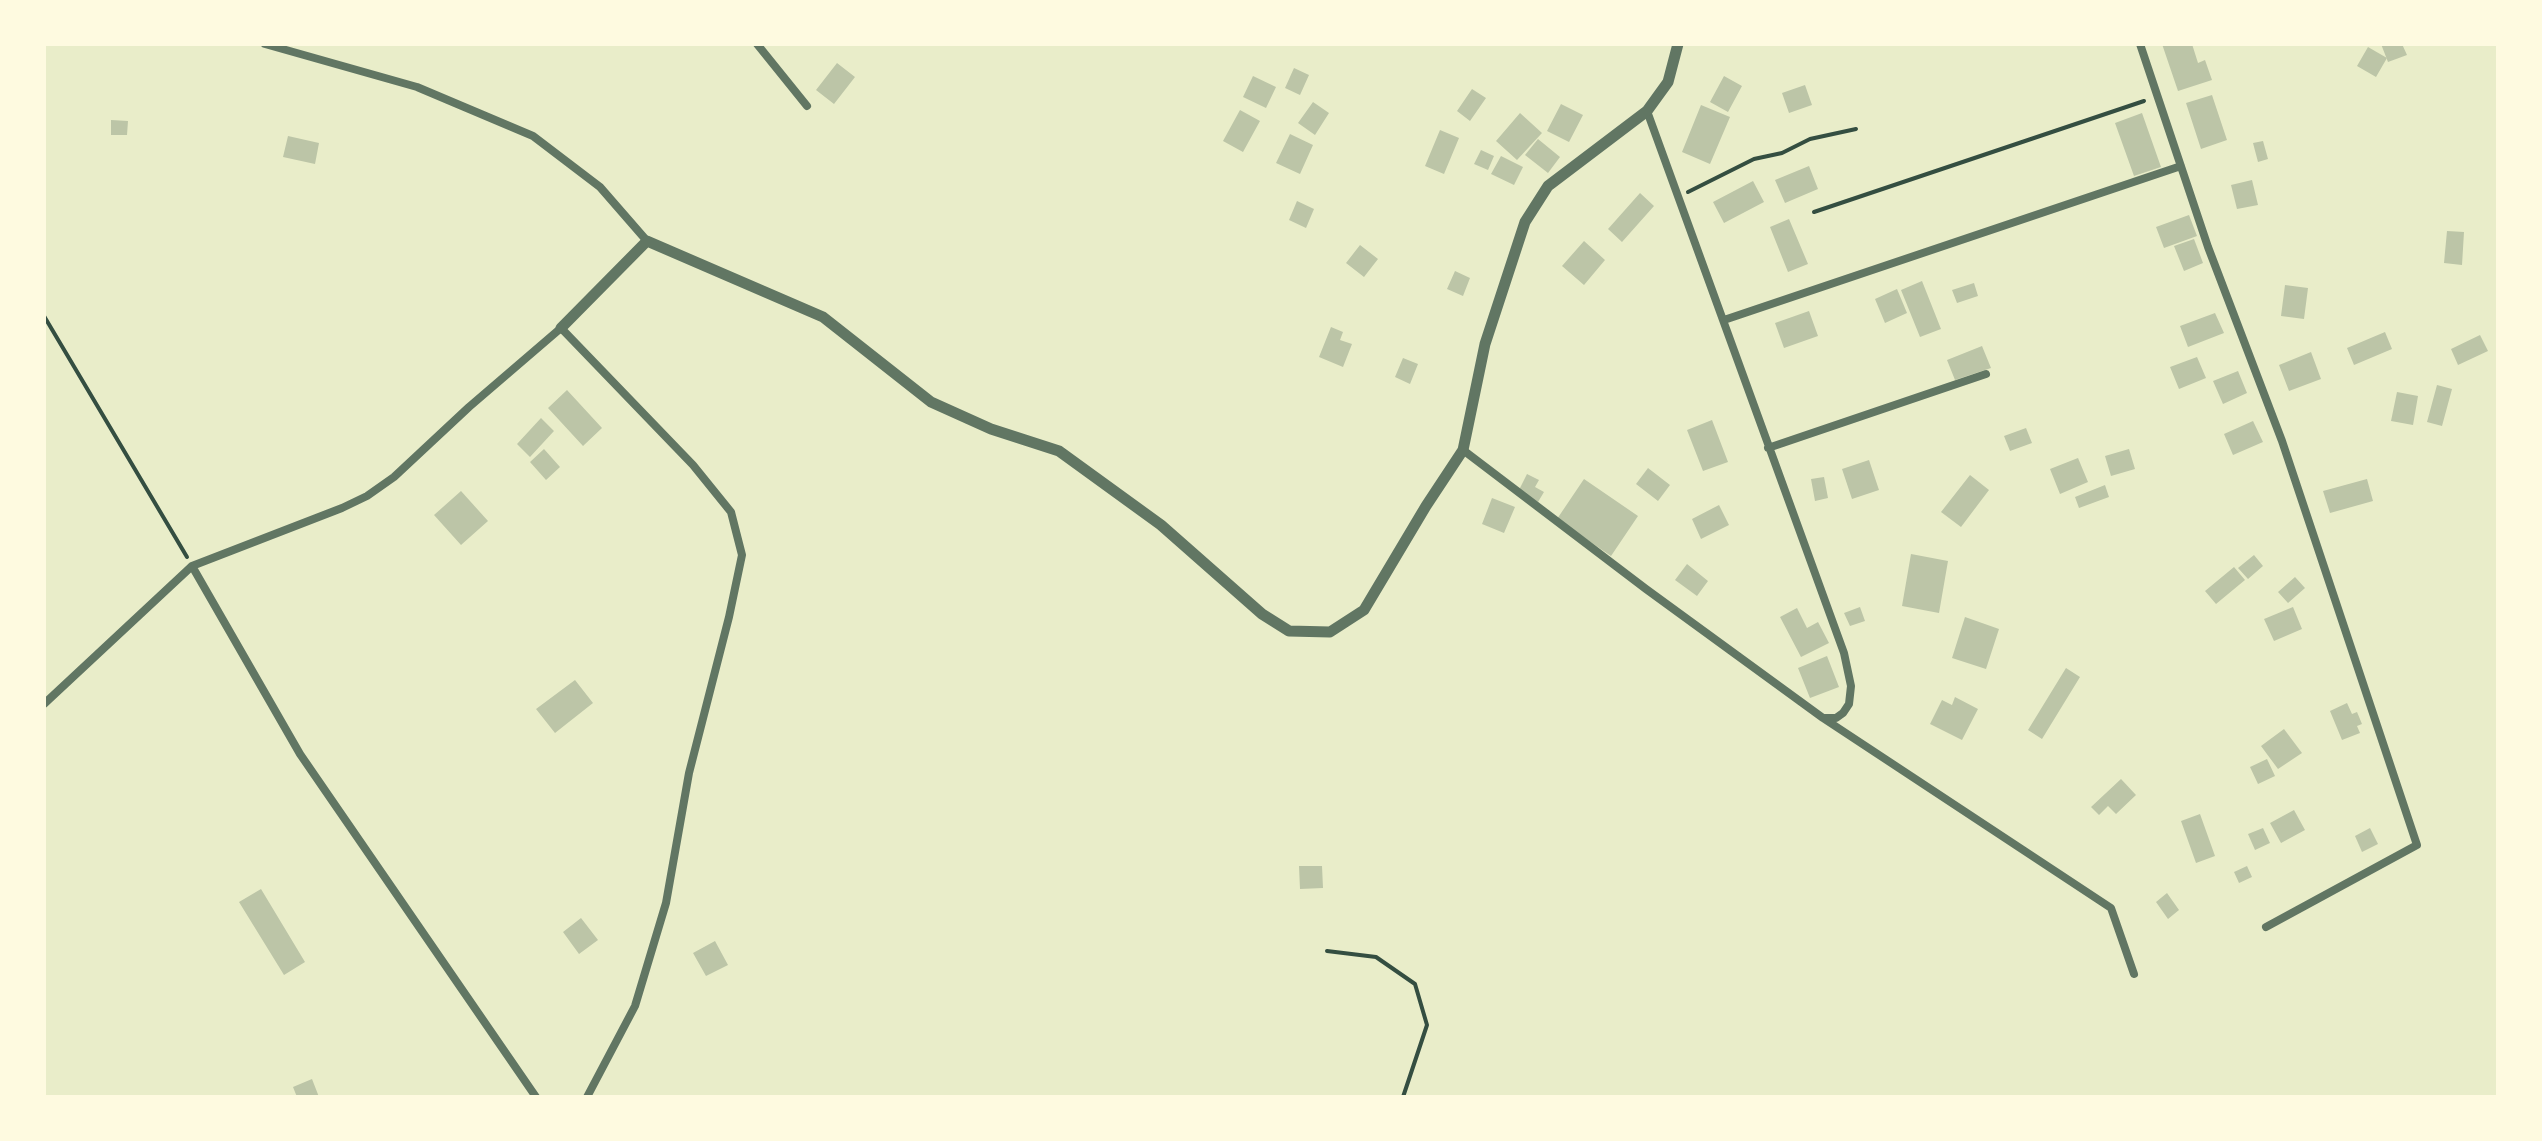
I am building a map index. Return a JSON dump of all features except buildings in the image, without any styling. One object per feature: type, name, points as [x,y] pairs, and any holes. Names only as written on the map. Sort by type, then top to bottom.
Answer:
[{"type":"street","points":[[265,44],[417,87],[533,136],[600,187],[647,241],[823,317],[931,402],[991,429],[1059,451],[1161,525],[1262,614],[1289,631],[1330,632],[1364,610],[1463,450],[1485,344],[1525,222],[1548,186],[1647,111],[1668,82],[1678,44]]},
{"type":"street","points":[[757,44],[807,106]]},
{"type":"street","points":[[2140,44],[2208,247],[2282,441],[2417,845],[2266,927]]},
{"type":"street","points":[[1647,111],[1844,653],[1851,686],[1849,704],[1836,718],[1823,718]]},
{"type":"street","points":[[1724,320],[2181,166]]},
{"type":"street","points":[[44,704],[192,566],[342,508],[367,496],[394,477],[561,328],[647,241]]},
{"type":"street","points":[[561,328],[693,465],[731,512],[742,555],[689,773],[666,903],[635,1006],[587,1097]]},
{"type":"street","points":[[1768,448],[1986,374]]},
{"type":"street","points":[[1463,450],[1823,718],[2111,908],[2134,974]]},
{"type":"street","points":[[192,566],[300,754],[536,1097]]},
{"type":"path","points":[[1814,212],[2158,96]]},
{"type":"path","points":[[1679,196],[1754,159],[1782,153],[1810,139],[1856,129]]},
{"type":"path","points":[[44,316],[192,566]]},
{"type":"path","points":[[1327,951],[1376,957],[1415,984],[1427,1025],[1403,1097]]}]
